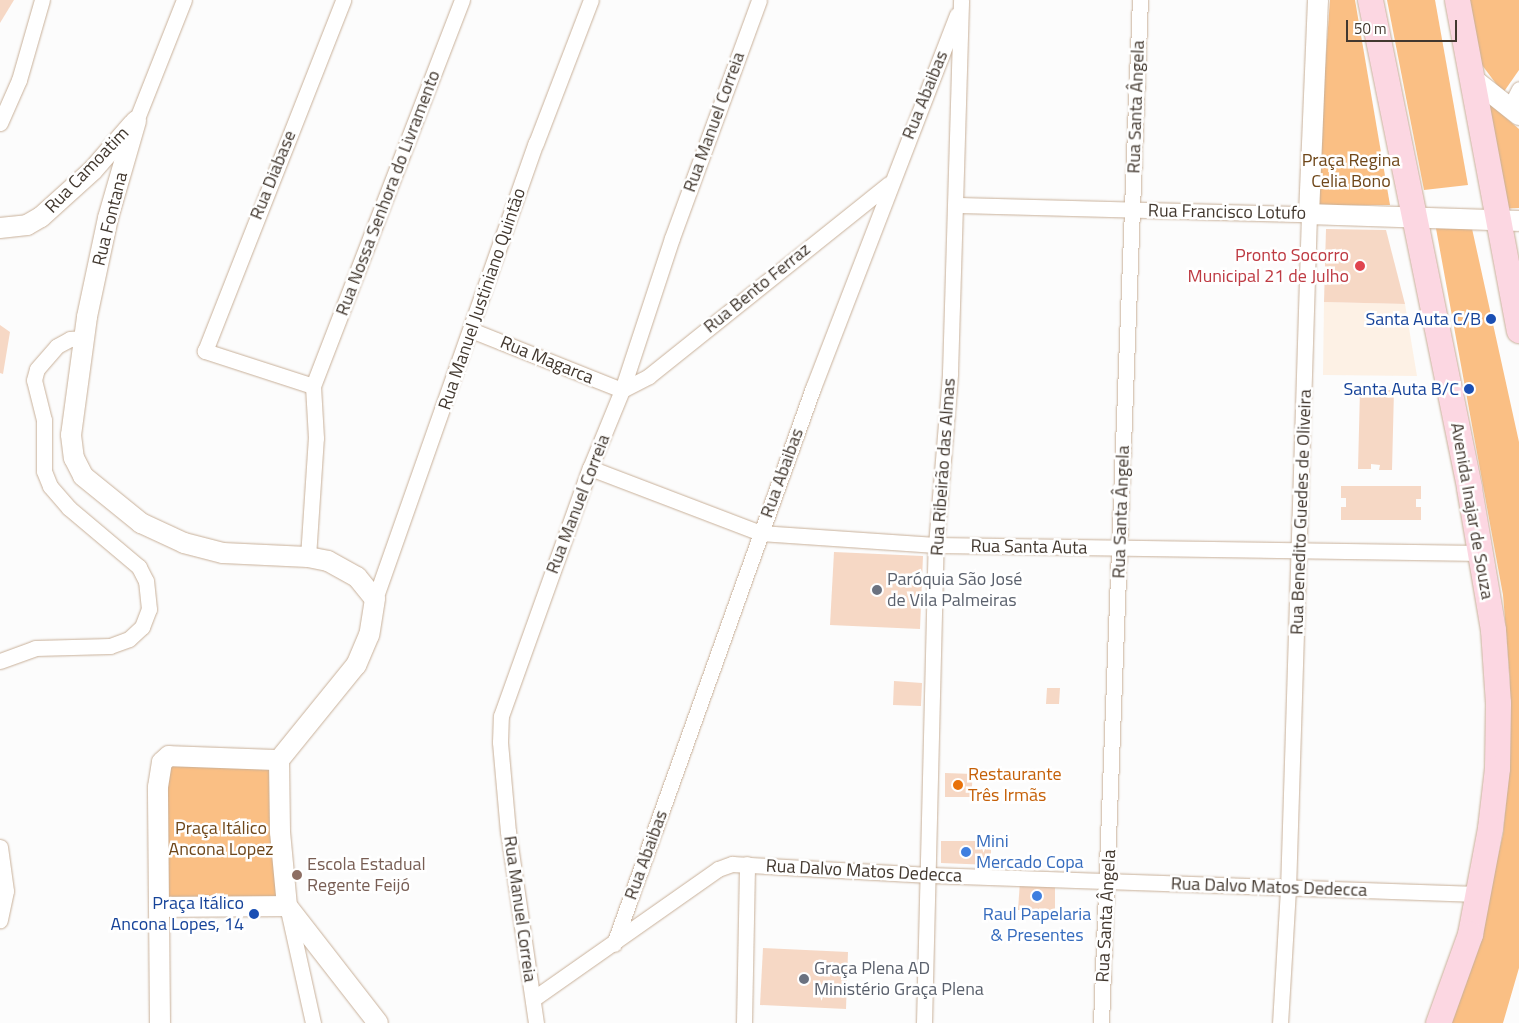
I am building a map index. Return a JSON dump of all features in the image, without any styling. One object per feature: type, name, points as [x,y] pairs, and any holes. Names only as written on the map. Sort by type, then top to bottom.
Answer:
[{"type":"main road","name":"Avenida Inajar de Souza","points":[[1370,0],[1480,554],[1493,630],[1498,703],[1497,768],[1478,894],[1467,943],[1438,1023]]},
{"type":"main road","points":[[1457,0],[1472,78],[1508,220],[1519,330]]},
{"type":"street","points":[[0,123],[19,80],[42,0]]},
{"type":"street","name":"Rua Camoatim","points":[[0,228],[28,225],[41,218],[93,170],[136,121],[184,0]]},
{"type":"street","name":"Rua Diabase","points":[[313,386],[205,351],[343,0]]},
{"type":"street","name":"Rua Nossa Senhora do Livramento","points":[[313,386],[462,0]]},
{"type":"street","name":"Rua Manuel Justiniano Quintão","points":[[375,599],[536,143],[591,0]]},
{"type":"street","name":"Rua Manuel Correia","points":[[536,1023],[508,832],[500,728],[526,643],[590,468],[622,390],[672,238],[758,0]]},
{"type":"street","name":"Rua Santa Ângela","points":[[1101,1023],[1109,880],[1140,0]]},
{"type":"street","name":"Rua Benedito Guedes de Oliveira","points":[[1280,1023],[1288,889],[1309,214],[1318,0]]},
{"type":"street","name":"Rua Abaibas","points":[[614,944],[760,534],[890,183],[960,3]]},
{"type":"street","name":"Rua Ribeirão das Almas","points":[[924,1023],[930,875],[936,545],[950,373],[957,205],[960,3]]},
{"type":"street","points":[[1472,78],[1514,111],[1519,89]]},
{"type":"street","name":"Rua Fontana","points":[[136,121],[108,218],[87,317],[71,435],[74,458],[83,476],[141,523],[184,543],[223,554],[308,557],[341,566],[357,577],[375,599]]},
{"type":"street","name":"Rua Bento Ferraz","points":[[622,390],[649,376],[890,183]]},
{"type":"street","name":"Rua Francisco Lotufo","points":[[957,205],[1508,220]]},
{"type":"street","name":"Rua Magarca","points":[[471,330],[622,390]]},
{"type":"street","points":[[0,661],[34,648],[78,649],[116,644],[129,639],[142,628],[149,609],[146,581],[139,567],[69,508],[50,486],[44,471],[44,420],[34,380],[37,369],[57,346],[70,340],[84,338]]},
{"type":"street","points":[[308,557],[316,438],[313,386]]},
{"type":"street","name":"Rua Santa Auta","points":[[590,468],[760,534],[936,545],[1480,554]]},
{"type":"street","points":[[313,1023],[287,906],[280,832],[279,760],[356,665],[369,635],[375,599]]},
{"type":"street","points":[[160,1023],[158,787],[164,758],[279,760]]},
{"type":"street","points":[[0,846],[6,891],[0,920]]},
{"type":"street","points":[[744,1023],[748,864]]},
{"type":"street","name":"Rua Dalvo Matos Dedecca","points":[[533,999],[614,944],[718,869],[748,864],[930,875],[1109,880],[1288,889],[1478,894]]},
{"type":"street","points":[[159,907],[287,906]]},
{"type":"street","points":[[287,906],[378,1023]]},
{"type":"shaded area","points":[[1324,302],[1405,304],[1417,376],[1323,375]]},
{"type":"green space","name":"Praça Regina Celia Bono","points":[[1330,0],[1355,0],[1390,205],[1315,205]]},
{"type":"green space","points":[[1387,0],[1435,0],[1468,185],[1424,190]]},
{"type":"green space","points":[[1461,0],[1519,0],[1519,70],[1503,93],[1470,49]]},
{"type":"green space","points":[[1478,94],[1519,129],[1519,208],[1497,209]]},
{"type":"green space","points":[[1435,223],[1471,224],[1519,442],[1519,968],[1503,1023],[1447,1023],[1487,904],[1503,834],[1510,762],[1510,680],[1503,595]]},
{"type":"green space","name":"Praça Itálico Ancona Lopez","points":[[164,758],[279,760],[287,906],[159,907]]},
{"type":"building","points":[[0,0],[14,0],[0,23]]},
{"type":"building","name":"Pronto Socorro Municipal 21 de Julho","points":[[1326,229],[1386,230],[1405,304],[1324,302]]},
{"type":"building","points":[[0,325],[10,332],[3,374],[0,373]]},
{"type":"building","points":[[1360,389],[1373,390],[1372,395],[1381,395],[1381,390],[1394,390],[1392,470],[1379,470],[1380,465],[1371,464],[1371,469],[1358,469]]},
{"type":"building","points":[[1341,486],[1421,486],[1421,499],[1416,499],[1416,507],[1421,507],[1421,520],[1341,520],[1341,507],[1346,507],[1346,498],[1341,498]]},
{"type":"building","name":"Paróquia São José de Vila Palmeiras","points":[[834,552],[923,556],[920,629],[830,625]]},
{"type":"building","points":[[894,681],[922,683],[921,706],[893,705]]},
{"type":"building","points":[[1047,688],[1060,688],[1059,704],[1046,704]]},
{"type":"building","name":"Restaurante Três Irmãs","points":[[945,773],[973,774],[971,797],[945,797]]},
{"type":"building","name":"Mini Mercado Copa","points":[[941,841],[991,841],[991,865],[941,863]]},
{"type":"building","name":"Raul Papelaria & Presentes","points":[[1020,881],[1055,882],[1055,911],[1018,910]]},
{"type":"building","name":"Graça Plena AD Ministério Graça Plena","points":[[763,948],[848,952],[846,1009],[760,1005]]},
{"type":"place","name":"Pronto Socorro Municipal 21 de Julho","points":[[1360,266]]},
{"type":"place","name":"Santa Auta C/B","points":[[1491,319]]},
{"type":"place","name":"Santa Auta B/C","points":[[1469,389]]},
{"type":"place","name":"Paróquia São José de Vila Palmeiras","points":[[877,590]]},
{"type":"place","name":"Restaurante Três Irmãs","points":[[958,785]]},
{"type":"place","name":"Mini Mercado Copa","points":[[966,852]]},
{"type":"place","name":"Escola Estadual Regente Feijó","points":[[297,875]]},
{"type":"place","name":"Raul Papelaria & Presentes","points":[[1037,896]]},
{"type":"place","name":"Praça Itálico Ancona Lopes, 14","points":[[254,914]]},
{"type":"place","name":"Graça Plena AD Ministério Graça Plena","points":[[804,979]]}]
